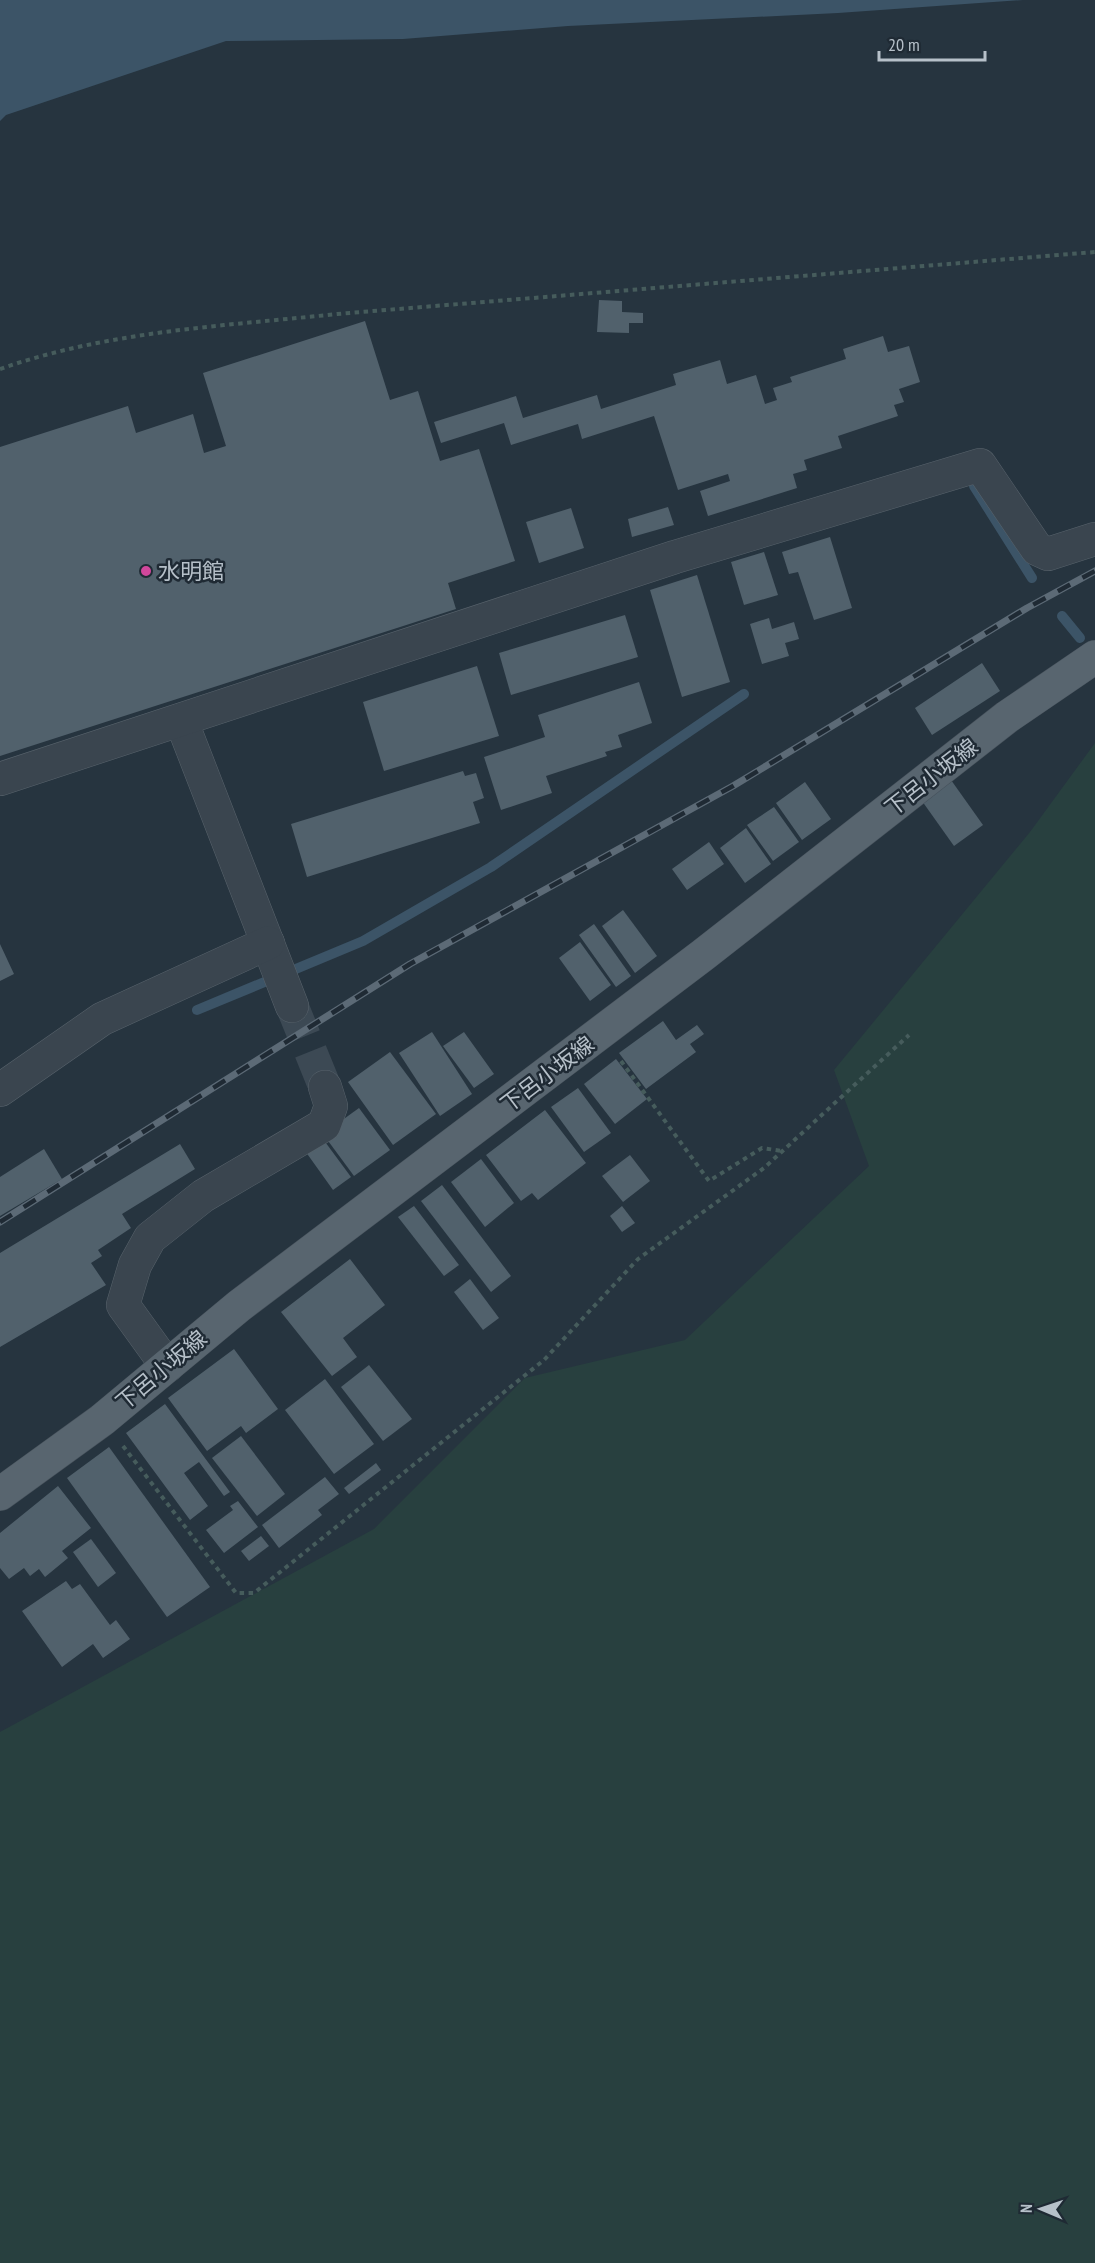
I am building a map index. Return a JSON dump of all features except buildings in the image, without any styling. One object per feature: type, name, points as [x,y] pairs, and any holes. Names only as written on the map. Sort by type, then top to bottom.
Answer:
[{"type":"main road","name":"下呂小坂線","points":[[0,1494],[102,1420],[166,1366],[325,1240],[601,1033],[1007,717],[1095,657]]},
{"type":"street","points":[[0,779],[838,506],[980,465],[1037,549],[1048,554],[1095,538]]},
{"type":"street","points":[[181,720],[292,1006]]},
{"type":"street","points":[[0,1090],[102,1019],[268,943]]},
{"type":"street","points":[[166,1366],[123,1305],[135,1265],[150,1238],[203,1196],[324,1125],[331,1106],[325,1087]]},
{"type":"path","points":[[0,369],[36,356],[100,341],[230,325],[1095,252]]},
{"type":"path","points":[[601,1033],[709,1181],[762,1148],[783,1152]]},
{"type":"path","points":[[102,1420],[236,1593],[254,1593],[544,1360],[638,1259],[764,1168],[909,1035]]},
{"type":"green space","points":[[1095,743],[1095,2263],[0,2263],[0,1732],[374,1529],[525,1378],[685,1340],[869,1166],[834,1070],[1030,832]]},
{"type":"water","points":[[0,0],[1023,0],[838,13],[568,26],[403,39],[226,41],[6,115],[0,121]]},
{"type":"waterway","points":[[974,486],[1032,578]]},
{"type":"waterway","points":[[1062,616],[1080,638]]},
{"type":"waterway","points":[[197,1010],[363,941],[491,867],[744,694]]},
{"type":"tunnel","points":[[292,1006],[325,1087]]},
{"type":"railway","points":[[0,1222],[410,964],[733,786],[1027,608],[1095,571]]},
{"type":"place","name":"水明館","points":[[146,571]]}]
